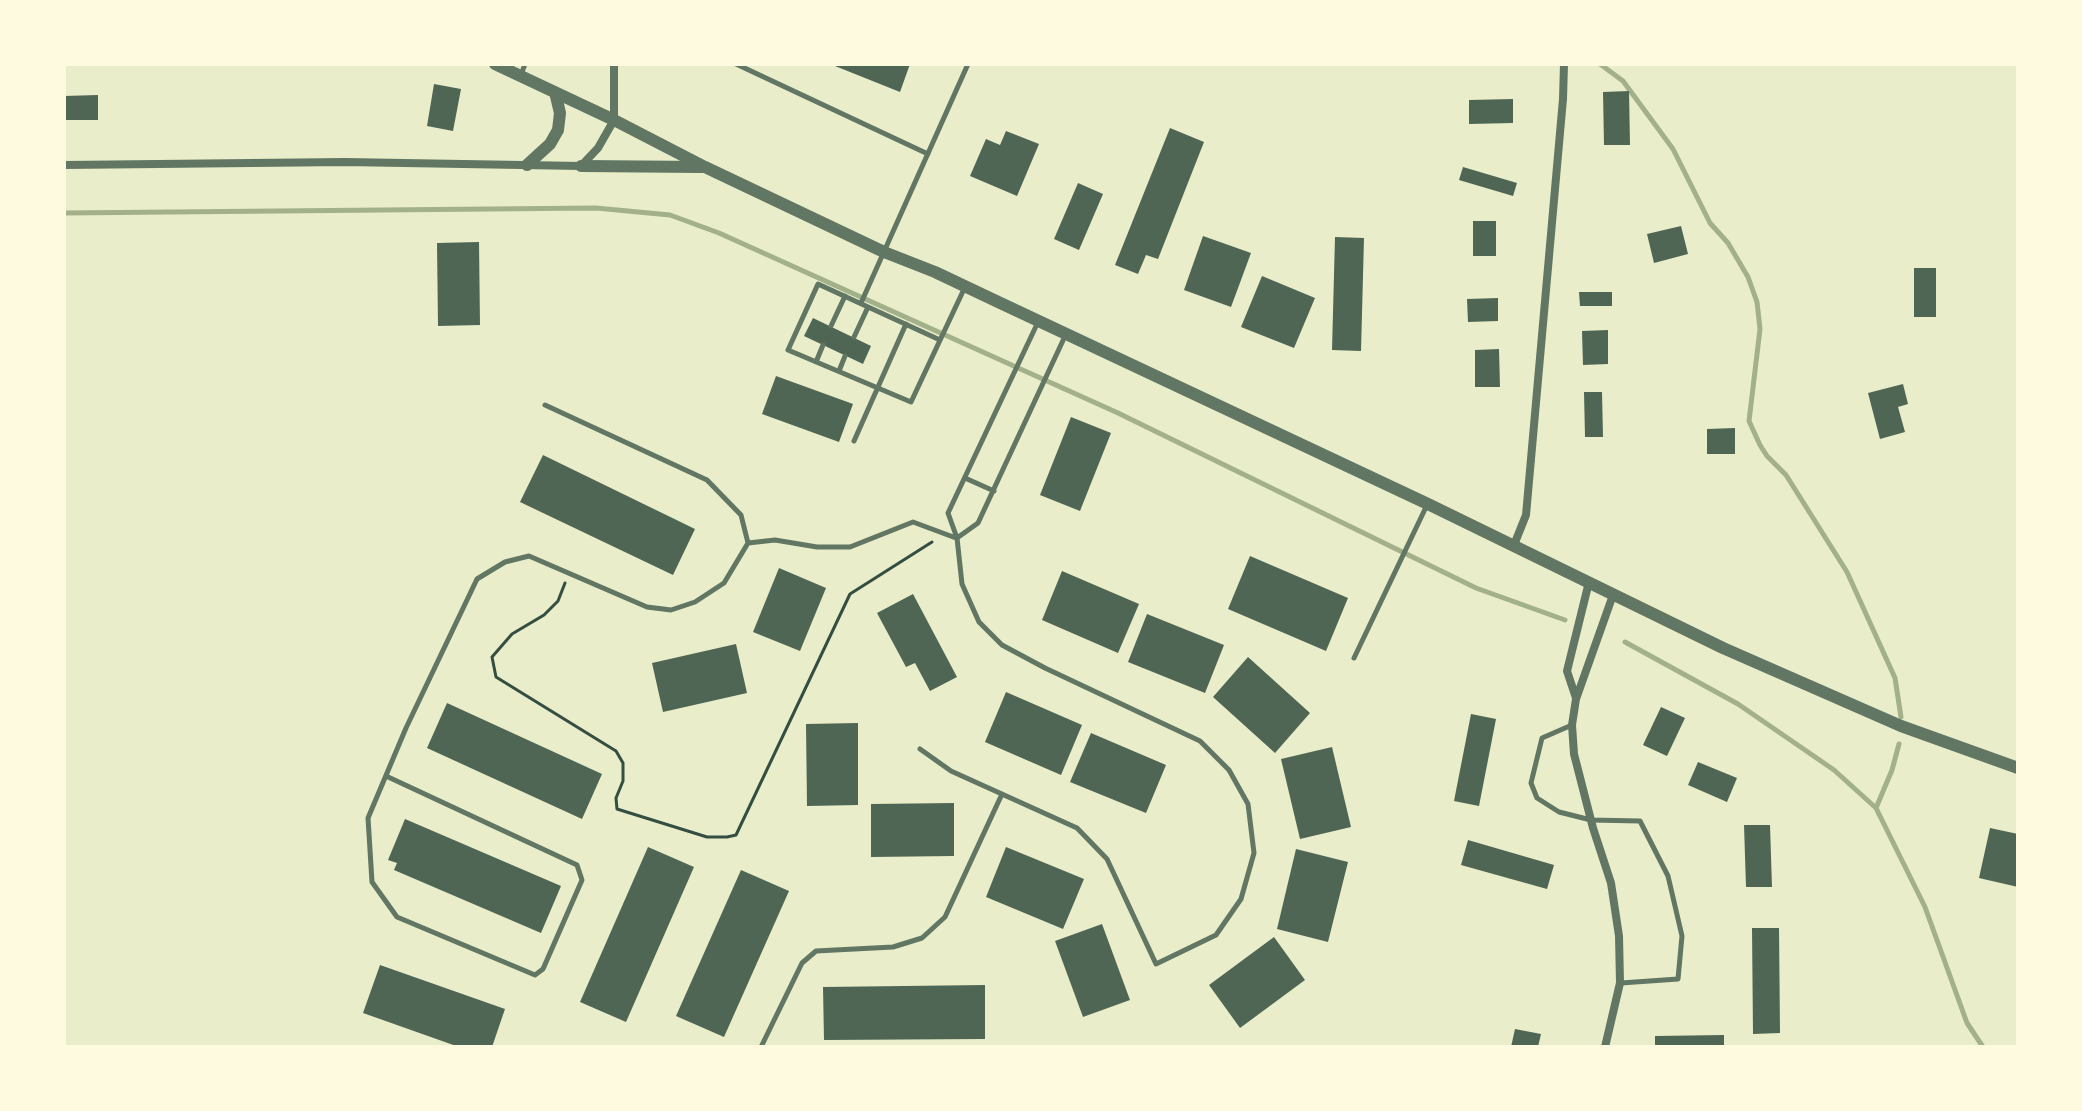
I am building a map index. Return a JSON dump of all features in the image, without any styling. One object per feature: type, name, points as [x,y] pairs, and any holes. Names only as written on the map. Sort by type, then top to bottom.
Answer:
[{"type":"street","points":[[495,64],[523,70],[555,92],[705,167],[884,252],[966,286],[1428,504],[1723,648],[1901,726],[2018,768]]},
{"type":"street","points":[[581,166],[598,148],[614,120],[614,64]]},
{"type":"street","points":[[1514,545],[1526,515],[1564,64]]},
{"type":"street","points":[[527,165],[550,144],[558,130],[560,113],[555,92]]},
{"type":"street","points":[[64,165],[345,162],[705,167]]},
{"type":"street","points":[[1576,699],[1567,671],[1589,582]]},
{"type":"street","points":[[1605,1047],[1620,983],[1619,936],[1611,883],[1574,754],[1572,725],[1576,699],[1613,595]]},
{"type":"lane","points":[[736,64],[928,154]]},
{"type":"lane","points":[[861,303],[968,64]]},
{"type":"lane","points":[[940,340],[818,284],[788,350],[911,402],[966,286]]},
{"type":"lane","points":[[831,326],[845,296]]},
{"type":"lane","points":[[854,337],[868,307]]},
{"type":"lane","points":[[920,749],[951,771],[1077,828],[1107,859],[1156,964],[1216,935],[1241,899],[1254,853],[1248,804],[1229,770],[1200,741],[1002,645],[979,622],[962,584],[957,538],[948,513],[1038,321]]},
{"type":"lane","points":[[854,441],[906,324]]},
{"type":"lane","points":[[957,538],[978,523],[1066,334]]},
{"type":"lane","points":[[816,362],[823,345]]},
{"type":"lane","points":[[839,371],[845,356]]},
{"type":"lane","points":[[386,776],[577,865],[582,880],[543,969],[535,975],[397,917],[372,882],[368,818],[406,728],[477,579],[505,562],[529,556],[647,607],[671,610],[695,602],[724,583],[748,543],[741,515],[707,480],[545,405]]},
{"type":"lane","points":[[965,478],[994,491]]},
{"type":"lane","points":[[1354,658],[1428,504]]},
{"type":"lane","points":[[748,543],[775,540],[817,547],[850,547],[913,522],[957,538]]},
{"type":"lane","points":[[1572,725],[1542,738],[1531,783],[1537,798],[1559,812],[1591,820],[1640,821],[1668,876],[1682,936],[1678,979],[1620,983]]},
{"type":"lane","points":[[761,1047],[802,963],[816,951],[893,947],[922,938],[945,917],[1002,794]]},
{"type":"path","points":[[569,573],[558,601],[544,615],[512,634],[492,657],[496,677],[616,751],[623,763],[623,781],[616,798],[617,809],[707,837],[727,837],[736,835],[850,594],[945,534]]},
{"type":"building","points":[[830,64],[910,64],[900,92]]},
{"type":"building","points":[[434,84],[461,89],[453,131],[427,126]]},
{"type":"building","points":[[1629,91],[1630,145],[1604,145],[1603,92]]},
{"type":"building","points":[[98,95],[98,120],[64,120],[64,96]]},
{"type":"building","points":[[1513,99],[1513,123],[1469,124],[1469,100]]},
{"type":"building","points":[[1170,128],[1204,142],[1158,259],[1146,255],[1138,274],[1115,265]]},
{"type":"building","points":[[1006,131],[1039,144],[1017,196],[970,176],[986,139],[1000,145]]},
{"type":"building","points":[[1463,167],[1517,183],[1513,196],[1459,180]]},
{"type":"building","points":[[1078,183],[1103,194],[1079,250],[1054,239]]},
{"type":"building","points":[[1473,221],[1496,221],[1496,256],[1473,256]]},
{"type":"building","points":[[1681,226],[1688,254],[1654,263],[1647,234]]},
{"type":"building","points":[[1203,236],[1251,253],[1231,307],[1184,290]]},
{"type":"building","points":[[1335,237],[1364,238],[1361,351],[1332,350]]},
{"type":"building","points":[[479,242],[480,325],[438,326],[437,243]]},
{"type":"building","points":[[1914,268],[1936,268],[1936,317],[1914,317]]},
{"type":"building","points":[[1262,276],[1315,298],[1294,348],[1241,327]]},
{"type":"building","points":[[1579,292],[1612,292],[1612,306],[1580,306]]},
{"type":"building","points":[[1498,298],[1498,321],[1468,322],[1467,299]]},
{"type":"building","points":[[813,318],[871,346],[863,364],[804,336]]},
{"type":"building","points":[[1608,330],[1608,364],[1583,365],[1582,331]]},
{"type":"building","points":[[1499,349],[1500,387],[1475,387],[1475,350]]},
{"type":"building","points":[[776,376],[853,404],[839,442],[762,414]]},
{"type":"building","points":[[1903,384],[1908,404],[1898,407],[1905,432],[1880,439],[1868,393]]},
{"type":"building","points":[[1584,392],[1602,392],[1603,437],[1585,437]]},
{"type":"building","points":[[1071,417],[1111,433],[1080,511],[1040,495]]},
{"type":"building","points":[[1735,428],[1735,454],[1707,454],[1707,429]]},
{"type":"building","points":[[543,455],[695,529],[673,575],[520,502]]},
{"type":"building","points":[[1250,556],[1348,598],[1326,651],[1228,609]]},
{"type":"building","points":[[779,568],[826,588],[800,651],[753,632]]},
{"type":"building","points":[[1062,571],[1139,604],[1118,653],[1042,620]]},
{"type":"building","points":[[913,594],[957,677],[930,691],[915,663],[906,667],[877,613]]},
{"type":"building","points":[[1147,614],[1224,645],[1205,693],[1128,662]]},
{"type":"building","points":[[736,644],[747,693],[663,712],[652,663]]},
{"type":"building","points":[[1248,657],[1310,713],[1275,753],[1213,697]]},
{"type":"building","points":[[1006,692],[1082,725],[1061,775],[985,742]]},
{"type":"building","points":[[447,703],[602,774],[582,819],[427,748]]},
{"type":"building","points":[[1661,707],[1685,718],[1667,756],[1643,745]]},
{"type":"building","points":[[1471,714],[1496,719],[1479,806],[1454,801]]},
{"type":"building","points":[[858,723],[858,805],[807,806],[806,724]]},
{"type":"building","points":[[1091,733],[1166,765],[1146,813],[1070,782]]},
{"type":"building","points":[[1332,747],[1351,827],[1300,839],[1281,759]]},
{"type":"building","points":[[1698,762],[1737,778],[1727,802],[1688,785]]},
{"type":"building","points":[[954,803],[954,856],[871,857],[871,804]]},
{"type":"building","points":[[405,819],[561,886],[541,933],[394,870],[397,863],[388,860]]},
{"type":"building","points":[[1744,825],[1770,825],[1772,887],[1746,887]]},
{"type":"building","points":[[1990,828],[2018,834],[2018,887],[1979,878]]},
{"type":"building","points":[[1468,840],[1554,865],[1547,889],[1461,865]]},
{"type":"building","points":[[648,847],[694,867],[626,1022],[580,1002]]},
{"type":"building","points":[[1006,847],[1084,879],[1063,929],[986,897]]},
{"type":"building","points":[[1296,849],[1348,862],[1328,942],[1277,929]]},
{"type":"building","points":[[741,870],[789,891],[724,1037],[676,1016]]},
{"type":"building","points":[[1102,924],[1130,1000],[1083,1017],[1055,941]]},
{"type":"building","points":[[1752,928],[1779,928],[1780,1033],[1753,1034]]},
{"type":"building","points":[[1274,937],[1305,980],[1240,1028],[1209,985]]},
{"type":"building","points":[[380,965],[505,1009],[492,1047],[459,1047],[363,1013]]},
{"type":"building","points":[[985,985],[985,1039],[824,1040],[823,987]]},
{"type":"building","points":[[1515,1029],[1541,1034],[1538,1047],[1511,1047]]},
{"type":"building","points":[[1724,1035],[1724,1047],[1655,1047],[1655,1036]]},
{"type":"waterway","points":[[1600,64],[1623,81],[1673,149],[1710,223],[1728,243],[1748,277],[1757,302],[1760,329],[1749,421],[1767,456],[1786,475],[1847,572],[1895,678],[1901,717]]},
{"type":"waterway","points":[[64,213],[596,208],[670,215],[719,233],[1118,413],[1476,588],[1565,620]]},
{"type":"waterway","points":[[1625,642],[1738,704],[1834,770],[1876,808],[1925,907],[1967,1023],[1983,1047]]},
{"type":"waterway","points":[[1876,808],[1899,744]]}]
